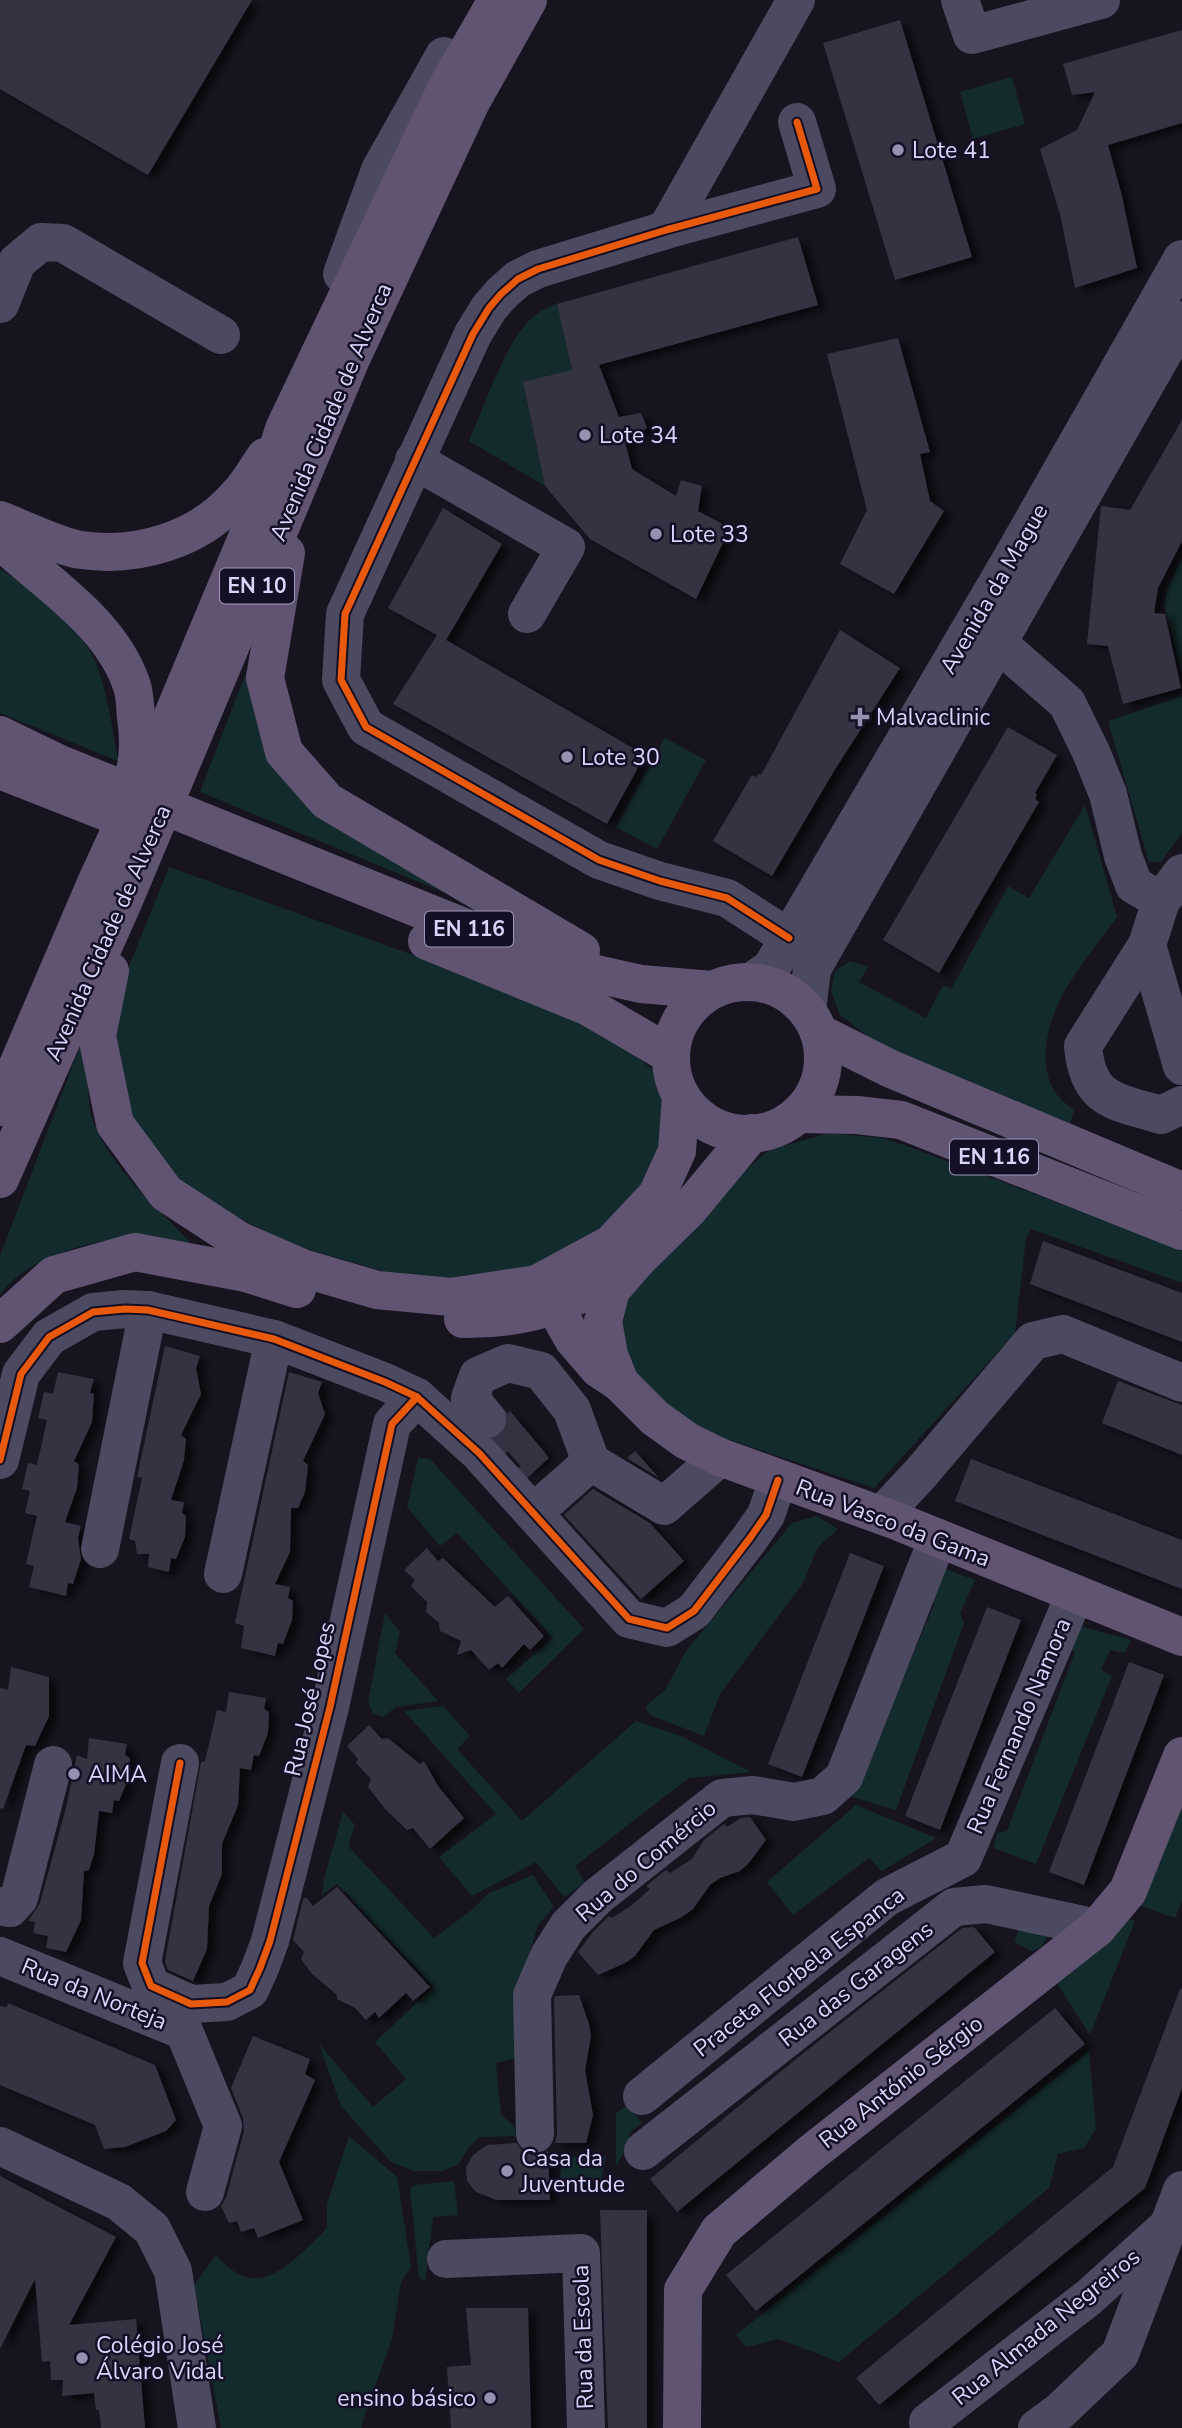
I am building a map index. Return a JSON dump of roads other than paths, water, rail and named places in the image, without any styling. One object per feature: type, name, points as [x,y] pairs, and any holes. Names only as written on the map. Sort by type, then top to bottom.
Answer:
[{"type":"main road","name":"Avenida Cidade de Alverca","points":[[0,1179],[110,891],[167,729],[259,509],[284,429],[447,87],[497,0]]},
{"type":"main road","name":"Avenida Cidade de Alverca","points":[[0,1107],[110,891],[297,489],[351,359],[465,114],[528,0]]},
{"type":"main road","points":[[0,520],[79,550],[127,550],[171,542],[203,526],[237,496],[284,429]]},
{"type":"main road","points":[[297,489],[265,678],[285,752],[327,801],[550,934],[641,984]]},
{"type":"main road","points":[[0,540],[87,616],[114,649],[132,686],[138,733],[135,773],[110,891],[97,1036],[115,1124],[166,1193],[238,1240],[302,1268],[377,1290],[451,1297],[537,1284],[611,1244],[658,1195]]},
{"type":"main road","name":"EN 116","points":[[0,735],[51,776]]},
{"type":"main road","name":"EN 116","points":[[0,770],[51,776],[233,847],[592,973],[641,984],[712,990]]},
{"type":"main road","name":"EN 116","points":[[233,847],[589,1007],[671,1055]]},
{"type":"main road","points":[[751,982],[772,986],[792,996],[813,1022],[823,1055],[821,1077],[812,1097],[799,1114],[777,1128],[752,1133],[732,1132],[712,1125],[694,1113],[681,1096],[673,1077],[671,1055],[674,1036],[682,1018],[695,1002],[712,990],[751,982]]},
{"type":"main road","name":"EN 116","points":[[813,1022],[891,1069],[1182,1191]]},
{"type":"main road","points":[[555,1307],[567,1287],[620,1253],[642,1226],[677,1151],[681,1096]]},
{"type":"main road","name":"EN 116","points":[[799,1114],[856,1115],[901,1120],[1182,1231]]},
{"type":"main road","points":[[620,1383],[609,1355],[603,1321],[611,1290],[688,1210],[752,1133]]},
{"type":"main road","points":[[0,1324],[54,1275],[135,1252],[246,1273],[372,1308],[436,1318],[474,1319],[523,1314],[555,1307],[602,1284],[637,1260]]},
{"type":"main road","name":"Rua Vasco da Gama","points":[[555,1307],[573,1339],[599,1369],[620,1383],[655,1418],[687,1441],[778,1480],[882,1515],[1182,1637]]},
{"type":"main road","name":"Rua António Sérgio","points":[[682,2428],[683,2290],[719,2231],[810,2154],[1097,1928],[1128,1891],[1182,1756]]},
{"type":"street","points":[[318,356],[338,285],[380,170],[477,0]]},
{"type":"street","points":[[666,230],[796,0]]},
{"type":"street","points":[[960,0],[972,35],[1101,0]]},
{"type":"street","points":[[789,939],[727,898],[660,881],[600,860],[366,727],[341,680],[345,614],[473,334],[489,308],[518,279],[538,269],[666,230],[817,189],[797,122]]},
{"type":"street","points":[[0,304],[17,262],[41,242],[63,243],[221,335]]},
{"type":"street","name":"Avenida da Mague","points":[[751,982],[771,968],[789,939],[1013,556],[1182,259]]},
{"type":"street","name":"Avenida da Mague","points":[[813,1022],[812,969],[998,643],[1178,338]]},
{"type":"street","points":[[414,460],[566,547],[527,614]]},
{"type":"street","points":[[998,643],[1067,703],[1108,794],[1123,856],[1134,885],[1171,887],[1147,945],[1083,1046],[1085,1064],[1096,1089],[1111,1100],[1161,1115],[1182,1105]]},
{"type":"street","points":[[1147,945],[1182,1066]]},
{"type":"street","points":[[0,1460],[21,1374],[49,1337],[93,1312],[125,1309],[148,1310],[274,1339],[417,1397],[479,1453],[541,1492],[629,1619],[667,1628],[694,1611],[766,1515],[778,1480]]},
{"type":"street","points":[[100,1549],[148,1310]]},
{"type":"street","points":[[882,1515],[1033,1341],[1063,1334],[1182,1383]]},
{"type":"street","points":[[223,1574],[274,1339]]},
{"type":"street","points":[[487,1419],[471,1398],[478,1376],[508,1363],[541,1371],[572,1410],[592,1462],[664,1506],[720,1457]]},
{"type":"street","name":"Rua José Lopes","points":[[180,1763],[142,1963],[151,1986],[191,2004],[227,2002],[250,1990],[270,1941],[330,1707],[392,1424],[417,1397]]},
{"type":"street","points":[[541,1492],[592,1462]]},
{"type":"street","name":"Rua do Comércio","points":[[535,2134],[532,1995],[549,1956],[568,1927],[598,1896],[722,1798],[753,1795],[794,1802],[823,1796],[844,1777],[938,1538]]},
{"type":"street","name":"Rua Fernando Namora","points":[[963,1858],[1075,1594]]},
{"type":"street","points":[[0,1906],[10,1908],[19,1898],[53,1765]]},
{"type":"street","name":"Praceta Florbela Espanca","points":[[642,2096],[887,1897],[963,1858]]},
{"type":"street","name":"Rua das Garagens","points":[[643,2151],[954,1907],[986,1904],[1097,1928]]},
{"type":"street","name":"Rua da Norteja","points":[[0,1956],[184,2031],[223,2126],[205,2192]]},
{"type":"street","points":[[0,2146],[119,2202],[152,2229],[173,2271],[197,2428]]},
{"type":"street","name":"Rua Almada Negreiros","points":[[1037,2428],[1060,2411],[1120,2354],[1182,2190]]},
{"type":"street","name":"Rua Almada Negreiros","points":[[930,2428],[928,2422],[1088,2298],[1168,2226]]},
{"type":"street","name":"Rua da Escola","points":[[446,2259],[581,2253],[586,2428]]},
{"type":"tunnel","points":[[487,1419],[535,1471]]},
{"type":"place","name":"Lote 41","points":[[898,150]]},
{"type":"place","name":"Lote 34","points":[[585,435]]},
{"type":"place","name":"Lote 33","points":[[656,534]]},
{"type":"place","name":"Malvaclinic","points":[[860,717]]},
{"type":"place","name":"Lote 30","points":[[567,757]]},
{"type":"place","name":"AIMA","points":[[74,1774]]},
{"type":"place","name":"Casa da Juventude","points":[[507,2171]]},
{"type":"place","name":"Colégio José Álvaro Vidal","points":[[82,2358]]},
{"type":"place","name":"ensino básico","points":[[490,2398]]}]
